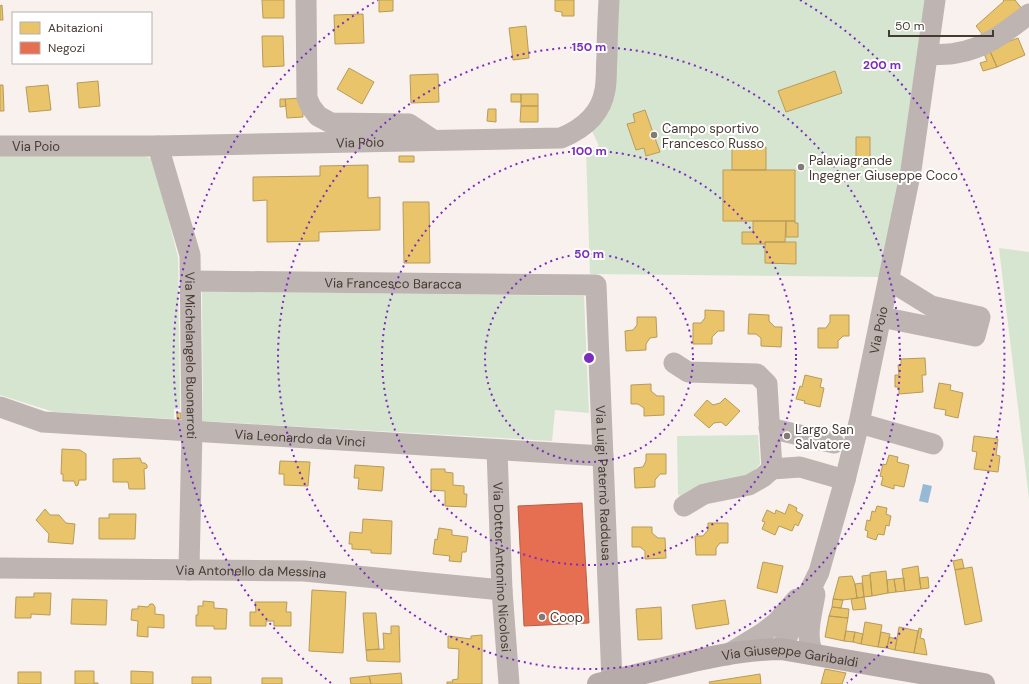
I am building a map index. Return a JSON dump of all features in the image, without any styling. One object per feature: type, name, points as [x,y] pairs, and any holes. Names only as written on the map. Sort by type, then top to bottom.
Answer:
[{"type":"main road","name":"Via Giuseppe Garibaldi","points":[[605,682],[727,655],[756,650],[781,649],[977,683]]},
{"type":"street","points":[[306,0],[307,98],[311,108],[318,116],[331,123],[409,124],[433,140]]},
{"type":"street","name":"Via Poio","points":[[0,146],[158,146],[561,138],[574,133],[585,126],[600,106],[605,90],[609,0]]},
{"type":"street","name":"Via Poio","points":[[781,649],[819,572],[860,423],[911,170],[935,0]]},
{"type":"street","points":[[928,55],[955,54],[970,51],[989,43],[1029,14]]},
{"type":"street","name":"Via Michelangelo Buonarroti","points":[[158,146],[190,255],[192,430],[189,570]]},
{"type":"street","name":"Via Francesco Baracca","points":[[191,280],[596,284]]},
{"type":"street","points":[[881,317],[975,336],[980,317],[931,306],[889,280]]},
{"type":"street","name":"Via Luigi Paternò Raddusa","points":[[596,284],[602,456],[605,682]]},
{"type":"street","points":[[926,326],[931,306]]},
{"type":"street","points":[[674,362],[688,372],[757,374],[767,384],[772,469]]},
{"type":"street","name":"Via Leonardo da Vinci","points":[[0,407],[43,422],[602,456]]},
{"type":"street","points":[[860,423],[933,444]]},
{"type":"street","points":[[769,428],[834,443]]},
{"type":"street","name":"Via Dottor Antonino Nicolosi","points":[[497,450],[502,590],[509,684]]},
{"type":"street","points":[[684,506],[704,494],[749,485],[763,477],[772,469],[800,467],[845,480]]},
{"type":"street","name":"Via Antonello da Messina","points":[[0,568],[304,571],[502,590]]},
{"type":"street","points":[[727,655],[763,633],[777,622],[819,572]]},
{"type":"street","points":[[814,655],[810,648],[808,636],[819,572]]},
{"type":"green space","points":[[618,0],[925,0],[899,195],[881,277],[590,274],[586,150],[599,146],[592,131]]},
{"type":"green space","points":[[0,155],[145,156],[153,160],[178,257],[180,409],[174,409],[174,419],[54,412],[0,395]]},
{"type":"green space","points":[[999,248],[1029,252],[1029,499]]},
{"type":"green space","points":[[202,291],[584,296],[589,413],[555,410],[552,441],[203,421]]},
{"type":"green space","points":[[758,435],[760,464],[754,471],[735,481],[702,483],[686,496],[681,497],[678,494],[677,436]]},
{"type":"water","points":[[923,484],[932,486],[928,503],[919,501]]},
{"type":"building: Abitazioni","points":[[262,0],[284,0],[284,18],[263,18]]},
{"type":"building: Abitazioni","points":[[379,0],[393,0],[393,11],[379,12]]},
{"type":"building: Abitazioni","points":[[555,0],[574,0],[574,16],[562,16],[562,12],[555,11]]},
{"type":"building: Abitazioni","points":[[1003,0],[1015,0],[1023,10],[986,39],[976,26],[1004,1]]},
{"type":"building: Abitazioni","points":[[2,5],[3,20],[0,20],[0,6]]},
{"type":"building: Abitazioni","points":[[363,14],[364,43],[335,44],[334,15]]},
{"type":"building: Abitazioni","points":[[526,26],[529,58],[513,60],[509,28]]},
{"type":"building: Abitazioni","points":[[262,36],[283,36],[284,66],[263,67]]},
{"type":"building: Abitazioni","points":[[1018,38],[1025,55],[997,67],[989,49]]},
{"type":"building: Abitazioni","points":[[989,49],[997,67],[983,71],[980,63],[987,61],[983,51]]},
{"type":"building: Abitazioni","points":[[349,68],[374,82],[362,104],[337,89]]},
{"type":"building: Abitazioni","points":[[835,71],[842,93],[786,112],[778,91]]},
{"type":"building: Abitazioni","points":[[438,74],[439,102],[411,103],[410,75]]},
{"type":"building: Abitazioni","points":[[98,81],[100,106],[79,108],[77,83]]},
{"type":"building: Abitazioni","points":[[0,85],[3,85],[4,111],[0,111]]},
{"type":"building: Abitazioni","points":[[48,85],[51,110],[29,112],[26,87]]},
{"type":"building: Abitazioni","points":[[511,94],[521,94],[521,102],[511,102]]},
{"type":"building: Abitazioni","points":[[521,94],[538,94],[538,106],[521,106]]},
{"type":"building: Abitazioni","points":[[302,98],[303,117],[287,118],[285,99]]},
{"type":"building: Abitazioni","points":[[280,99],[285,99],[286,106],[280,107]]},
{"type":"building: Abitazioni","points":[[521,106],[538,106],[538,122],[520,122]]},
{"type":"building: Abitazioni","points":[[488,109],[496,109],[496,122],[487,121]]},
{"type":"building: Abitazioni","points":[[645,110],[660,152],[646,156],[644,148],[636,150],[627,124],[635,122],[633,114]]},
{"type":"building: Abitazioni","points":[[856,137],[870,137],[870,166],[856,166]]},
{"type":"building: Abitazioni","points":[[732,147],[766,147],[766,170],[732,170]]},
{"type":"building: Abitazioni","points":[[399,156],[414,156],[414,162],[399,162]]},
{"type":"building: Abitazioni","points":[[368,165],[368,198],[380,197],[380,230],[319,232],[319,241],[267,242],[267,200],[253,201],[253,177],[320,176],[320,166]]},
{"type":"building: Abitazioni","points":[[723,170],[795,170],[795,221],[723,221]]},
{"type":"building: Abitazioni","points":[[403,202],[429,202],[430,263],[404,263]]},
{"type":"building: Abitazioni","points":[[753,221],[786,221],[785,242],[742,244],[742,232],[753,232]]},
{"type":"building: Abitazioni","points":[[786,221],[795,221],[795,223],[798,223],[798,237],[786,237]]},
{"type":"building: Abitazioni","points":[[765,242],[796,242],[796,264],[765,263]]},
{"type":"building: Abitazioni","points":[[705,310],[724,311],[724,331],[718,331],[712,337],[712,344],[693,344],[693,323],[701,323],[705,318]]},
{"type":"building: Abitazioni","points":[[749,314],[769,315],[769,321],[775,327],[782,327],[781,347],[761,346],[761,338],[756,334],[748,334]]},
{"type":"building: Abitazioni","points":[[830,315],[849,315],[849,336],[843,336],[838,341],[838,348],[818,348],[818,328],[826,328],[830,322]]},
{"type":"building: Abitazioni","points":[[637,317],[656,317],[657,337],[650,338],[646,344],[646,350],[626,351],[625,331],[633,330],[637,325]]},
{"type":"building: Abitazioni","points":[[925,358],[926,375],[922,375],[923,392],[899,394],[899,387],[895,387],[895,375],[899,375],[898,365],[901,365],[901,359]]},
{"type":"building: Abitazioni","points":[[805,375],[822,379],[820,387],[824,388],[820,407],[804,403],[805,401],[796,399],[800,386],[802,387]]},
{"type":"building: Abitazioni","points":[[939,383],[951,385],[950,390],[963,393],[958,418],[945,415],[946,410],[934,408]]},
{"type":"building: Abitazioni","points":[[651,384],[651,391],[657,396],[664,396],[664,415],[644,416],[644,408],[638,404],[631,404],[631,385]]},
{"type":"building: Abitazioni","points":[[725,398],[740,411],[726,426],[721,422],[714,423],[709,428],[694,415],[707,400],[713,405],[720,403]]},
{"type":"building: Abitazioni","points":[[177,413],[181,413],[181,419],[177,419]]},
{"type":"building: Abitazioni","points":[[974,436],[998,439],[996,455],[1000,456],[998,472],[974,469],[977,452],[972,451]]},
{"type":"building: Abitazioni","points":[[62,449],[80,450],[86,454],[86,480],[79,480],[78,485],[76,486],[74,481],[63,481],[63,474],[61,474]]},
{"type":"building: Abitazioni","points":[[646,454],[666,454],[666,474],[660,474],[655,480],[655,487],[635,488],[634,468],[643,467],[646,461]]},
{"type":"building: Abitazioni","points":[[889,455],[898,457],[897,462],[909,465],[904,487],[894,485],[894,489],[881,485],[883,477],[880,476],[883,464],[886,465]]},
{"type":"building: Abitazioni","points":[[140,458],[142,463],[147,465],[147,468],[144,469],[145,489],[129,489],[128,482],[113,482],[113,459]]},
{"type":"building: Abitazioni","points":[[280,461],[310,462],[308,486],[284,485],[284,474],[279,474]]},
{"type":"building: Abitazioni","points":[[355,465],[384,467],[382,491],[358,489],[359,478],[354,478]]},
{"type":"building: Abitazioni","points":[[431,469],[445,469],[445,472],[453,473],[453,485],[464,486],[464,494],[467,494],[466,507],[445,506],[445,491],[431,490]]},
{"type":"building: Abitazioni","points":[[789,504],[797,508],[796,511],[803,515],[798,526],[795,524],[792,531],[779,526],[775,535],[762,529],[765,522],[762,521],[767,510],[775,514],[776,510],[785,514]]},
{"type":"building: Abitazioni","points":[[877,506],[887,508],[886,514],[891,516],[889,526],[886,525],[884,535],[878,534],[876,540],[867,537],[868,531],[865,530],[867,520],[870,521],[872,511],[875,512]]},
{"type":"building: Abitazioni","points":[[45,509],[50,515],[59,515],[66,523],[75,524],[73,544],[48,542],[49,534],[36,520]]},
{"type":"building: Abitazioni","points":[[109,514],[136,514],[135,539],[99,539],[99,518],[109,518]]},
{"type":"building: Abitazioni","points":[[363,519],[392,521],[391,554],[371,553],[371,550],[352,549],[352,544],[349,544],[350,532],[362,533]]},
{"type":"building: Abitazioni","points":[[708,523],[728,523],[728,543],[720,543],[716,548],[716,555],[696,555],[695,536],[703,536],[708,530]]},
{"type":"building: Abitazioni","points":[[632,527],[652,527],[652,533],[658,538],[665,538],[666,558],[645,559],[645,551],[640,547],[632,547]]},
{"type":"building: Abitazioni","points":[[439,528],[452,530],[452,535],[468,537],[466,552],[462,552],[461,562],[449,561],[450,556],[433,554],[435,539],[437,540]]},
{"type":"building: Abitazioni","points":[[962,559],[964,568],[955,570],[953,561]]},
{"type":"building: Abitazioni","points":[[763,562],[783,566],[777,593],[757,588]]},
{"type":"building: Abitazioni","points":[[918,566],[921,589],[905,591],[902,569]]},
{"type":"building: Abitazioni","points":[[972,567],[982,621],[965,625],[955,570]]},
{"type":"building: Abitazioni","points":[[886,571],[888,593],[872,596],[870,573]]},
{"type":"building: Abitazioni","points":[[870,575],[872,596],[864,597],[862,576]]},
{"type":"building: Abitazioni","points":[[852,576],[857,598],[843,600],[833,599],[839,577]]},
{"type":"building: Abitazioni","points":[[928,577],[929,588],[921,589],[919,578]]},
{"type":"building: Abitazioni","points":[[904,578],[905,591],[896,592],[894,579]]},
{"type":"building: Abitazioni","points":[[894,579],[896,592],[888,593],[887,580]]},
{"type":"building: Abitazioni","points":[[862,583],[864,597],[857,598],[855,584]]},
{"type":"building: Abitazioni","points":[[312,590],[346,592],[343,653],[309,651]]},
{"type":"building: Abitazioni","points":[[34,593],[51,593],[50,615],[31,614],[31,618],[15,618],[16,597],[34,597]]},
{"type":"building: Abitazioni","points":[[864,597],[866,609],[853,610],[851,599]]},
{"type":"building: Abitazioni","points":[[72,599],[107,600],[106,625],[71,624]]},
{"type":"building: Abitazioni","points":[[833,599],[843,600],[841,608],[832,607]]},
{"type":"building: Abitazioni","points":[[725,600],[729,624],[696,629],[692,605]]},
{"type":"building: Abitazioni","points":[[203,601],[214,602],[214,608],[227,609],[226,629],[214,629],[214,626],[196,626],[198,606],[203,606]]},
{"type":"building: Abitazioni","points":[[255,602],[287,602],[286,612],[291,612],[291,626],[274,626],[274,621],[266,621],[266,626],[250,626],[250,612],[256,612]]},
{"type":"building: Abitazioni","points":[[150,604],[153,604],[155,607],[155,614],[164,615],[164,628],[148,627],[148,637],[137,636],[138,621],[131,620],[132,609],[138,609],[138,606],[148,607]]},
{"type":"building: Abitazioni","points":[[661,607],[662,639],[638,640],[636,609]]},
{"type":"building: Abitazioni","points":[[832,607],[849,609],[848,618],[829,616]]},
{"type":"building: Abitazioni","points":[[363,613],[376,613],[379,649],[366,650]]},
{"type":"building: Abitazioni","points":[[829,616],[848,618],[844,641],[825,637]]},
{"type":"building: Abitazioni","points":[[865,622],[882,625],[878,647],[861,644]]},
{"type":"building: Abitazioni","points":[[391,626],[399,626],[400,662],[367,661],[366,650],[384,649],[383,633],[391,634]]},
{"type":"building: Abitazioni","points":[[899,627],[918,631],[914,653],[895,650]]},
{"type":"building: Abitazioni","points":[[919,628],[922,629],[920,638],[924,639],[927,655],[914,653]]},
{"type":"building: Abitazioni","points":[[846,631],[855,632],[853,642],[844,641]]},
{"type":"building: Abitazioni","points":[[855,632],[863,634],[861,644],[853,642]]},
{"type":"building: Abitazioni","points":[[881,632],[890,634],[887,648],[878,647]]},
{"type":"building: Abitazioni","points":[[482,635],[482,684],[447,684],[447,682],[453,682],[452,680],[458,679],[459,649],[448,648],[448,636],[471,639],[471,636]]},
{"type":"building: Abitazioni","points":[[889,637],[897,639],[895,650],[887,648]]},
{"type":"building: Abitazioni","points":[[825,669],[846,673],[842,684],[821,684]]},
{"type":"building: Abitazioni","points":[[75,671],[94,671],[94,683],[98,684],[75,684]]},
{"type":"building: Abitazioni","points":[[131,671],[153,672],[153,684],[131,684]]},
{"type":"building: Abitazioni","points":[[18,672],[41,672],[41,684],[18,684]]},
{"type":"building: Abitazioni","points":[[401,673],[402,684],[371,684],[369,676]]},
{"type":"building: Abitazioni","points":[[760,674],[761,684],[710,684],[709,682]]},
{"type":"building: Abitazioni","points":[[369,676],[371,684],[351,684],[350,678]]},
{"type":"building: Abitazioni","points":[[192,677],[211,677],[211,684],[192,684]]},
{"type":"building: Abitazioni","points":[[262,678],[282,678],[282,684],[262,684]]},
{"type":"building: Negozi","points":[[582,503],[589,623],[524,626],[518,506]]},
{"type":"place","name":"Campo sportivo Francesco Russo","points":[[654,135]]},
{"type":"place","name":"Palaviagrande Ingegner Giuseppe Coco","points":[[801,167]]},
{"type":"place","name":"Largo San Salvatore","points":[[787,436]]},
{"type":"place","name":"Coop","points":[[542,617]]}]
